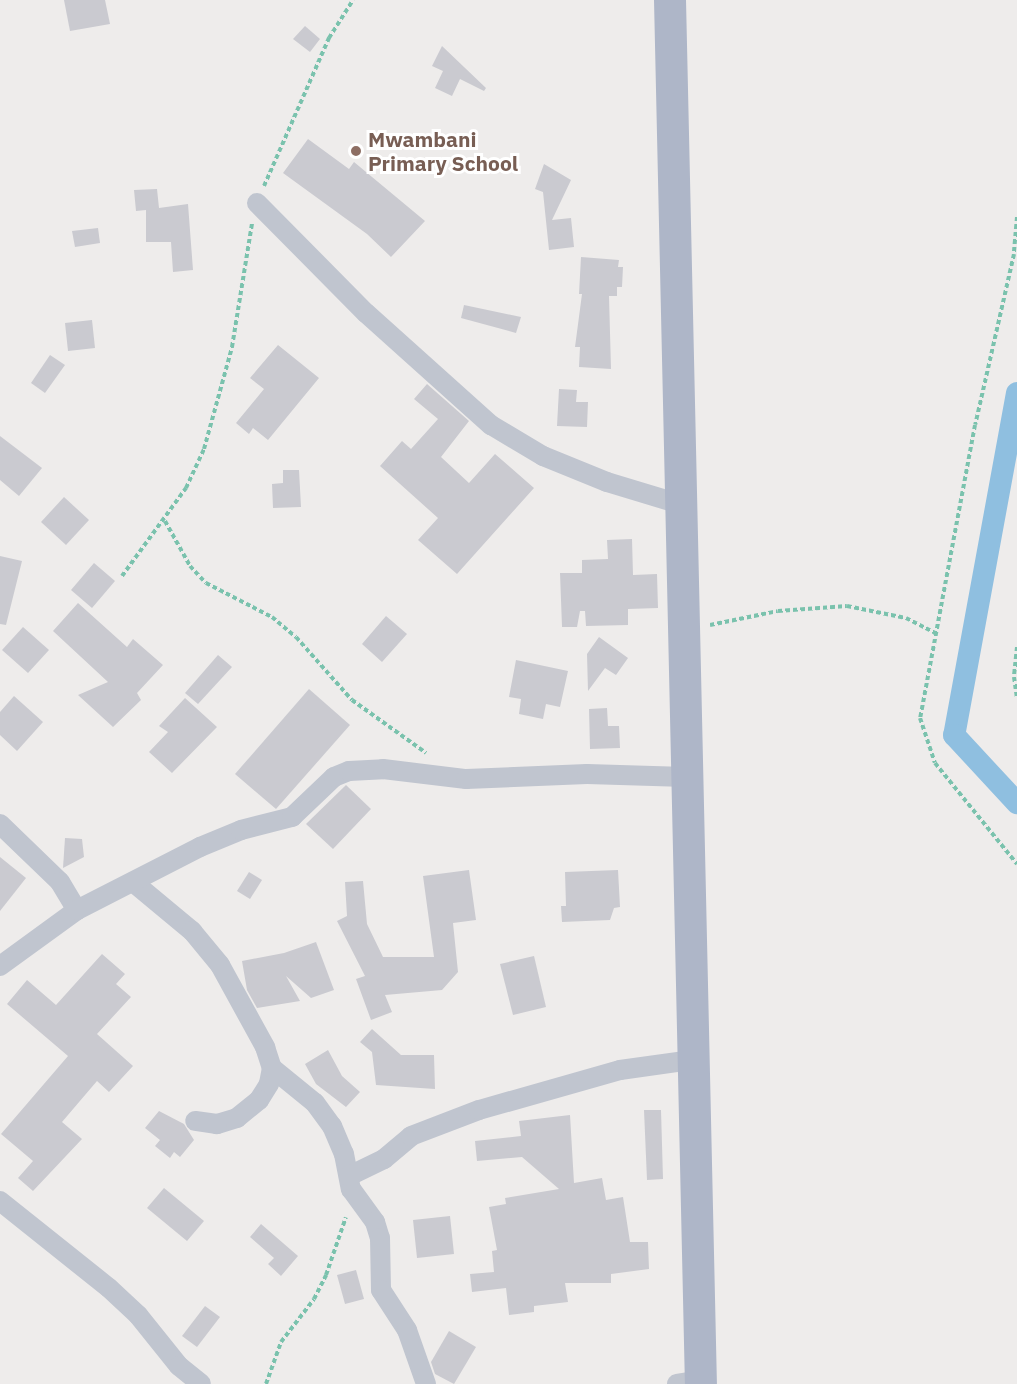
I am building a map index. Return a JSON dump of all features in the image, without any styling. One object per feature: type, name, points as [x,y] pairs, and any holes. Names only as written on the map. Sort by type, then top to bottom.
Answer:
[{"type":"main road","points":[[670,0],[692,1060],[693,1383]]},
{"type":"street","points":[[257,204],[366,313],[491,424],[554,460],[607,482],[680,504]]},
{"type":"street","points":[[0,966],[77,910],[231,834],[292,817],[334,777],[349,771],[383,769],[466,779],[587,774],[686,777]]},
{"type":"street","points":[[0,824],[60,882],[77,910]]},
{"type":"street","points":[[133,882],[192,931],[220,965],[265,1047],[272,1068],[269,1084],[259,1100],[237,1118],[217,1124],[195,1121]]},
{"type":"street","points":[[350,1183],[411,1136],[479,1110],[620,1070],[692,1060]]},
{"type":"street","points":[[272,1068],[315,1103],[332,1126],[350,1183],[375,1222],[380,1238],[381,1290],[407,1330],[426,1384]]},
{"type":"street","points":[[0,1201],[109,1288],[138,1315],[179,1366],[201,1384]]},
{"type":"path","points":[[122,576],[165,521],[204,449],[221,395],[232,347],[246,246],[257,204],[309,79],[353,0]]},
{"type":"path","points":[[1017,217],[1014,254],[978,415],[921,718],[926,741],[935,763],[958,796],[1017,864]]},
{"type":"path","points":[[165,521],[190,566],[206,583],[272,618],[296,637],[352,700],[466,779]]},
{"type":"path","points":[[683,631],[778,611],[847,606],[898,616],[936,633]]},
{"type":"path","points":[[1017,647],[1017,699]]},
{"type":"path","points":[[266,1384],[281,1342],[314,1299],[335,1257],[350,1183]]},
{"type":"building","points":[[64,0],[105,0],[110,24],[70,31]]},
{"type":"building","points":[[305,26],[320,39],[310,52],[293,39]]},
{"type":"building","points":[[442,46],[486,88],[484,91],[460,79],[452,96],[435,88],[443,71],[432,66]]},
{"type":"building","points":[[308,139],[349,169],[354,162],[425,221],[391,257],[367,234],[283,173]]},
{"type":"building","points":[[544,164],[571,180],[552,220],[571,218],[574,247],[549,250],[543,192],[535,189]]},
{"type":"building","points":[[157,189],[159,208],[188,204],[193,270],[173,272],[171,242],[146,242],[146,210],[136,211],[134,190]]},
{"type":"building","points":[[98,228],[100,243],[75,247],[72,231]]},
{"type":"building","points":[[581,257],[619,260],[618,267],[623,267],[622,287],[617,287],[617,296],[609,296],[611,369],[579,367],[580,347],[575,347],[582,294],[579,294]]},
{"type":"building","points":[[464,305],[521,317],[516,333],[461,318]]},
{"type":"building","points":[[92,320],[95,348],[68,351],[65,323]]},
{"type":"building","points":[[278,345],[319,378],[268,440],[253,428],[249,434],[236,423],[264,389],[250,378]]},
{"type":"building","points":[[50,355],[65,365],[45,393],[31,383]]},
{"type":"building","points":[[427,384],[469,421],[441,457],[469,483],[495,454],[534,488],[457,574],[418,540],[438,518],[380,466],[402,441],[411,449],[438,419],[414,399]]},
{"type":"building","points":[[559,389],[577,390],[576,402],[588,402],[587,427],[557,426]]},
{"type":"building","points":[[0,436],[42,468],[19,496],[0,480]]},
{"type":"building","points":[[283,470],[299,470],[301,507],[273,508],[272,484],[283,483]]},
{"type":"building","points":[[64,497],[89,520],[66,545],[41,522]]},
{"type":"building","points":[[632,539],[633,575],[657,574],[658,608],[628,609],[628,625],[586,626],[585,611],[580,611],[577,627],[562,627],[560,573],[582,573],[582,560],[608,559],[607,540]]},
{"type":"building","points":[[0,556],[22,561],[6,625],[0,624]]},
{"type":"building","points":[[94,563],[115,581],[92,608],[71,590]]},
{"type":"building","points":[[78,603],[127,647],[133,639],[163,665],[137,693],[141,700],[113,727],[78,695],[108,682],[53,631]]},
{"type":"building","points":[[386,616],[407,634],[382,662],[362,644]]},
{"type":"building","points":[[23,627],[49,650],[28,673],[2,650]]},
{"type":"building","points":[[599,637],[628,658],[616,675],[605,668],[588,691],[587,654]]},
{"type":"building","points":[[218,655],[232,667],[198,704],[185,693]]},
{"type":"building","points":[[516,660],[568,671],[560,707],[546,704],[543,719],[519,714],[521,699],[509,697]]},
{"type":"building","points":[[309,689],[350,725],[276,809],[235,774]]},
{"type":"building","points":[[14,696],[43,722],[17,751],[0,735],[0,712]]},
{"type":"building","points":[[185,698],[217,727],[172,773],[149,752],[168,732],[159,726]]},
{"type":"building","points":[[607,708],[608,726],[619,726],[620,748],[590,749],[589,709]]},
{"type":"building","points":[[346,785],[371,809],[333,849],[306,824]]},
{"type":"building","points":[[65,838],[82,839],[84,857],[63,868]]},
{"type":"building","points":[[0,857],[26,878],[0,911]]},
{"type":"building","points":[[469,870],[476,920],[453,923],[458,972],[442,990],[385,995],[392,1012],[371,1020],[356,979],[365,976],[337,921],[347,916],[345,882],[363,881],[367,924],[383,957],[434,957],[423,876]]},
{"type":"building","points":[[618,870],[620,907],[614,908],[610,920],[562,922],[561,906],[566,906],[565,872]]},
{"type":"building","points":[[249,872],[262,880],[250,899],[237,891]]},
{"type":"building","points":[[316,942],[334,990],[311,998],[286,976],[300,1001],[257,1008],[247,990],[242,961],[284,953]]},
{"type":"building","points":[[102,954],[125,974],[116,984],[131,997],[97,1034],[133,1066],[109,1092],[97,1081],[62,1122],[82,1139],[33,1191],[18,1178],[33,1161],[1,1134],[68,1056],[7,1004],[27,980],[56,1005]]},
{"type":"building","points":[[534,956],[546,1007],[513,1015],[500,964]]},
{"type":"building","points":[[372,1029],[401,1055],[434,1055],[435,1089],[376,1085],[372,1052],[360,1042]]},
{"type":"building","points":[[328,1050],[342,1076],[360,1092],[346,1107],[316,1084],[305,1064]]},
{"type":"building","points":[[644,1110],[661,1110],[663,1179],[647,1180]]},
{"type":"building","points":[[159,1111],[184,1124],[194,1140],[180,1157],[174,1152],[170,1158],[155,1146],[160,1140],[145,1128]]},
{"type":"building","points":[[570,1115],[574,1183],[602,1178],[606,1200],[623,1197],[630,1242],[648,1242],[649,1269],[611,1274],[611,1283],[565,1283],[568,1302],[534,1306],[534,1312],[509,1315],[506,1288],[472,1292],[470,1274],[494,1272],[492,1251],[497,1250],[489,1207],[506,1204],[505,1198],[559,1189],[522,1157],[477,1161],[475,1141],[521,1136],[519,1121]]},
{"type":"building","points":[[164,1188],[204,1221],[187,1241],[147,1208]]},
{"type":"building","points":[[450,1216],[454,1254],[417,1258],[413,1220]]},
{"type":"building","points":[[261,1224],[298,1256],[281,1276],[268,1264],[274,1258],[250,1237]]},
{"type":"building","points":[[356,1270],[364,1299],[345,1304],[337,1275]]},
{"type":"building","points":[[205,1306],[220,1317],[197,1347],[182,1336]]},
{"type":"building","points":[[449,1331],[476,1347],[454,1384],[435,1374],[431,1362]]},
{"type":"waterway","points":[[1017,393],[954,735],[1017,803]]},
{"type":"place","name":"Mwambani Primary School","points":[[356,151]]}]
